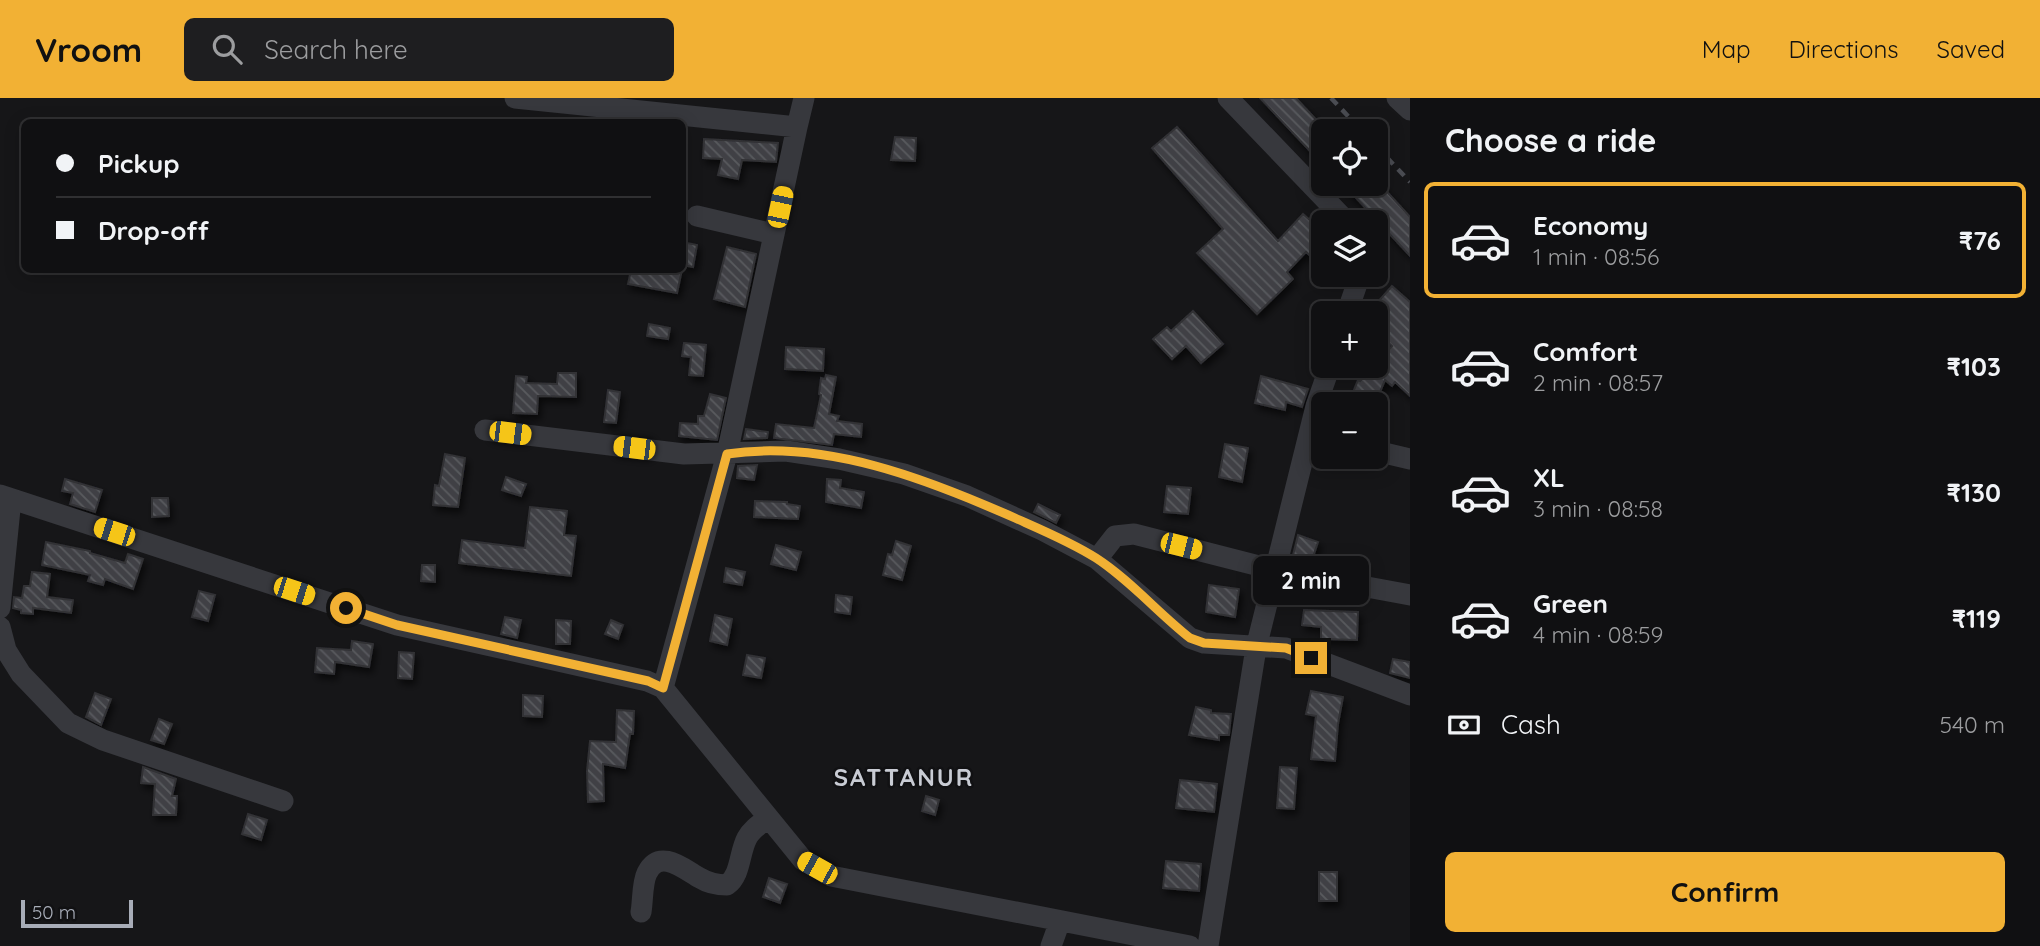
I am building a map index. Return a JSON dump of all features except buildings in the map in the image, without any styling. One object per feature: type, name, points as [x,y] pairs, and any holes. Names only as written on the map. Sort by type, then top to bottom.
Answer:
[{"type":"street","points":[[515,98],[797,127]]},
{"type":"street","points":[[663,688],[727,454],[804,98]]},
{"type":"street","points":[[1228,98],[1335,210]]},
{"type":"street","points":[[1397,98],[1410,110]]},
{"type":"street","points":[[697,215],[774,234]]},
{"type":"street","points":[[485,430],[684,454],[786,451],[839,458],[904,474],[967,496],[1042,530],[1097,559],[1190,638],[1204,643],[1286,648],[1410,695]]},
{"type":"street","points":[[1208,946],[1256,648],[1275,570],[1311,452]]},
{"type":"street","points":[[1388,454],[1410,459]]},
{"type":"street","points":[[0,608],[5,497],[397,625],[648,681],[663,688],[803,860],[831,876],[1190,946]]},
{"type":"street","points":[[1097,559],[1115,536],[1134,534],[1275,570],[1410,595]]},
{"type":"street","points":[[0,627],[6,650],[21,674],[68,723],[103,740],[284,801]]},
{"type":"street","points":[[641,912],[647,873],[656,864],[666,860],[678,863],[702,880],[727,886],[734,880],[747,839],[755,828],[768,818]]},
{"type":"street","points":[[1051,946],[1060,921]]},
{"type":"railway","points":[[1331,98],[1351,119]]},
{"type":"railway","points":[[1388,159],[1410,182]]},
{"type":"district","name":"SATTANUR","points":[[904,777]]},
{"type":"route","points":[[346,608],[397,625],[648,681],[663,688],[727,454],[751,450],[786,451],[839,458],[904,474],[967,496],[1042,530],[1097,559],[1190,638],[1204,643],[1286,648],[1311,658]]}]
